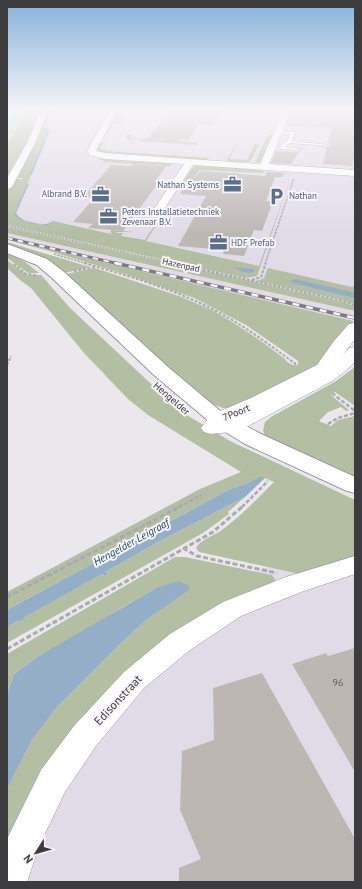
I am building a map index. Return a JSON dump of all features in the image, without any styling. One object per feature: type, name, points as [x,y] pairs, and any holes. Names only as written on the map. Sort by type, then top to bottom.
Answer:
[{"type":"main road","name":"Hengelder","points":[[14,251],[50,280],[72,305],[169,397],[192,416],[220,425],[355,486]]},
{"type":"main road","name":"Hengelder","points":[[220,425],[281,464],[355,497]]},
{"type":"street","points":[[7,187],[27,150]]},
{"type":"street","points":[[92,150],[92,153],[105,156],[355,172]]},
{"type":"street","points":[[264,166],[270,150]]},
{"type":"street","points":[[157,212],[191,161]]},
{"type":"street","name":"7Poort","points":[[220,425],[250,406],[323,369],[340,345],[355,328]]},
{"type":"street","name":"7Poort","points":[[220,425],[325,378],[338,369],[355,352]]},
{"type":"street","name":"Edisonstraat","points":[[10,882],[23,842],[53,781],[85,736],[134,680],[180,642],[232,609],[295,584],[355,565]]},
{"type":"path","points":[[249,280],[261,277],[295,174]]},
{"type":"path","name":"Hazenpad","points":[[7,226],[343,301],[355,306]]},
{"type":"path","points":[[52,253],[153,285],[205,305],[250,331],[297,365]]},
{"type":"path","points":[[7,365],[11,356]]},
{"type":"path","points":[[332,393],[355,412]]},
{"type":"path","points":[[328,424],[338,418],[355,412]]},
{"type":"path","points":[[7,649],[213,532],[235,514],[268,481]]},
{"type":"path","points":[[7,597],[201,495]]},
{"type":"path","points":[[183,548],[197,556],[280,573],[289,577],[295,584]]},
{"type":"shaded area","points":[[41,150],[355,150],[355,319],[353,321],[7,240],[7,228],[10,229]]},
{"type":"shaded area","points":[[355,515],[355,882],[7,882],[7,773],[191,601],[335,537]]},
{"type":"green space","points":[[7,150],[24,150],[7,184]]},
{"type":"green space","points":[[27,150],[41,150],[16,213],[28,222],[44,225],[53,221],[111,234],[112,233],[110,232],[112,230],[134,232],[116,233],[123,233],[121,236],[145,240],[160,217],[153,216],[164,213],[146,241],[259,266],[292,174],[257,276],[245,278],[7,225],[7,193],[14,179],[23,179],[15,178]]},
{"type":"green space","points":[[232,150],[229,159],[247,160],[252,150],[256,150],[250,162],[243,162],[247,163],[234,163],[227,160]]},
{"type":"green space","points":[[261,150],[268,150],[263,163],[255,162]]},
{"type":"green space","points":[[95,151],[211,158],[201,161],[187,160],[188,158],[185,160],[105,154]]},
{"type":"green space","points":[[106,157],[167,161],[171,163],[164,163],[171,164],[169,166],[103,162],[104,160],[97,160]]},
{"type":"green space","points":[[196,165],[264,170],[263,173],[199,170],[194,178],[189,178],[183,188],[179,188],[192,168]]},
{"type":"green space","points":[[7,227],[343,302],[355,307],[355,311],[7,233]]},
{"type":"green space","points":[[7,240],[353,321],[322,361],[305,377],[233,408],[223,408],[206,402],[61,275],[95,268],[179,296],[212,310],[234,323],[261,341],[287,362],[293,365],[298,365],[298,361],[246,325],[194,298],[128,275],[53,252]]},
{"type":"green space","points":[[7,242],[90,267],[60,274],[7,244]]},
{"type":"green space","points":[[7,253],[25,262],[39,273],[28,273],[7,258]]},
{"type":"green space","points":[[7,260],[27,275],[41,275],[70,308],[180,411],[230,441],[355,500],[355,559],[300,574],[199,552],[196,548],[200,543],[234,521],[274,482],[260,476],[248,483],[230,489],[7,610],[7,592],[200,489],[241,472],[148,415],[128,399],[84,353],[31,288],[7,268]]},
{"type":"green space","points":[[268,268],[352,287],[355,286],[355,305],[343,300],[257,281],[264,278]]},
{"type":"green space","points":[[355,367],[355,406],[335,392],[332,393],[331,395],[349,410],[346,411],[341,407],[328,412],[319,421],[331,426],[338,420],[355,416],[355,482],[266,437],[263,431],[265,422],[271,417],[336,381]]},
{"type":"green space","points":[[245,497],[228,512],[229,514],[203,533],[7,643],[7,627],[19,620],[21,622],[24,620],[22,618],[102,574],[104,576],[105,572],[160,541]]},
{"type":"green space","points":[[175,557],[185,557],[272,575],[275,581],[187,628],[7,859],[7,789],[32,740],[58,706],[122,642],[146,620],[188,590],[156,588],[121,608],[78,635],[39,656],[14,674],[7,695],[7,654]]},
{"type":"water","points":[[27,184],[29,184],[16,213],[25,221],[15,216],[15,213]]},
{"type":"water","points":[[40,224],[48,224],[49,226],[132,245]]},
{"type":"water","points":[[132,245],[230,267],[229,267]]},
{"type":"water","points":[[230,267],[253,269],[255,271],[247,273]]},
{"type":"water","points":[[295,279],[352,292],[355,293],[355,298],[288,281]]},
{"type":"water","points":[[260,476],[265,478],[245,497],[160,541],[105,572],[107,574],[104,576],[102,574],[23,618],[24,620],[20,622],[19,620],[7,627],[7,610],[230,489],[248,483]]},
{"type":"water","points":[[179,581],[189,586],[189,590],[146,620],[58,706],[32,740],[7,789],[7,695],[14,674],[39,656],[156,588]]},
{"type":"building","points":[[326,150],[355,150],[352,166],[323,164]]},
{"type":"building","points":[[276,151],[299,152],[291,164],[271,163]]},
{"type":"building","points":[[132,164],[166,166],[155,182],[159,182],[123,231],[88,228],[93,224],[73,222],[94,198],[83,197],[111,165],[131,166]]},
{"type":"building","points":[[200,171],[265,176],[267,172],[285,173],[282,177],[275,177],[266,201],[273,201],[262,231],[254,230],[244,256],[223,254],[224,250],[178,246],[206,196],[180,194],[190,178],[195,178]]},
{"type":"building","points":[[355,648],[355,772],[292,664],[326,653],[328,656]]},
{"type":"building","points":[[262,673],[355,839],[355,882],[179,882],[179,868],[201,859],[180,810],[182,751],[214,740],[213,688]]},
{"type":"waterway","points":[[31,174],[41,150]]},
{"type":"railway","points":[[7,238],[119,264]]},
{"type":"railway","points":[[115,263],[355,318]]},
{"type":"place","name":"Nathan Systems","points":[[232,185]]},
{"type":"place","name":"Albrand B.V.","points":[[100,194]]},
{"type":"place","name":"Nathan","points":[[276,196]]},
{"type":"place","name":"Peters Installatietechniek Zevenaar B.V.","points":[[109,217]]},
{"type":"place","name":"HDF Prefab","points":[[218,243]]},
{"type":"water label","name":"Hengelder Leigraaf","points":[[131,542]]}]
